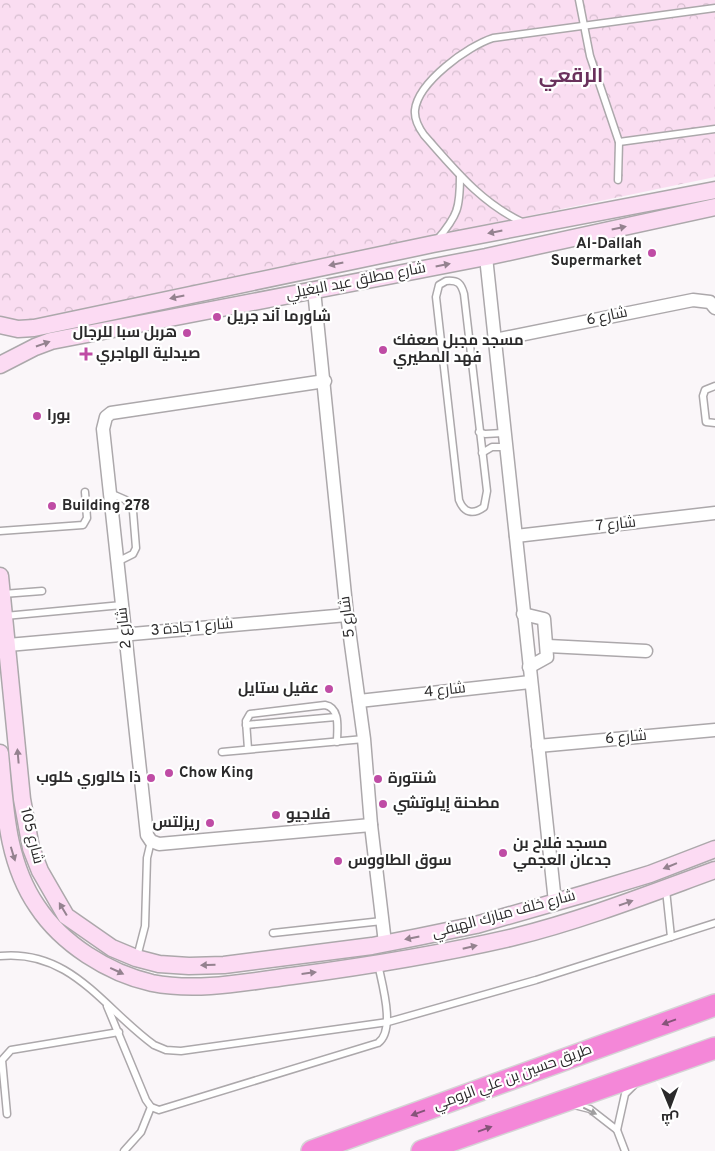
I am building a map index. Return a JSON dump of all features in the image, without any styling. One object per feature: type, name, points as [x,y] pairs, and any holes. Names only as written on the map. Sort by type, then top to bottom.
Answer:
[{"type":"highway","name":"طريق حسين بن علي الرومي","points":[[312,1151],[715,1005]]},
{"type":"highway","points":[[422,1151],[715,1048]]},
{"type":"street","name":"شارع مطلق عيد البغيلي","points":[[0,325],[18,329],[34,328],[432,244],[715,190]]},
{"type":"street","name":"شارع مطلق عيد البغيلي","points":[[0,365],[34,347],[51,341],[486,257],[715,207]]},
{"type":"street","points":[[486,257],[503,433],[516,536],[530,682],[555,902]]},
{"type":"street","name":"شارع 5","points":[[314,290],[325,381],[347,615],[364,739],[371,825],[385,943]]},
{"type":"street","name":"شارع 6","points":[[495,340],[693,300],[710,302],[715,308]]},
{"type":"street","name":"شارع 2","points":[[151,841],[147,835],[103,422],[111,413],[325,381]]},
{"type":"street","name":"شارع 7","points":[[516,536],[715,513]]},
{"type":"street","name":"شارع 105","points":[[0,576],[22,799],[31,848],[40,871],[66,916],[112,948],[136,958],[159,964],[189,966],[224,965],[257,959]]},
{"type":"street","points":[[523,614],[544,619],[548,646],[548,657],[529,667]]},
{"type":"street","name":"شارع 1 جادة 3","points":[[8,645],[347,615]]},
{"type":"street","points":[[548,646],[646,651]]},
{"type":"street","name":"شارع 4","points":[[359,701],[530,682]]},
{"type":"street","name":"شارع 6","points":[[538,746],[715,730]]},
{"type":"street","name":"شارع 105","points":[[0,753],[11,846],[22,880],[37,907],[63,936],[94,959],[118,972],[153,983],[186,987],[261,980]]},
{"type":"street","points":[[5,801],[15,804],[22,799]]},
{"type":"street","points":[[151,841],[159,844],[371,825]]},
{"type":"street","points":[[708,851],[713,871]]},
{"type":"street","name":"شارع خلف مبارك الهيفي","points":[[257,959],[385,943],[476,925],[650,874],[708,851]]},
{"type":"street","name":"شارع خلف مبارك الهيفي","points":[[261,980],[378,964],[516,936],[573,920],[713,871]]},
{"type":"street","points":[[257,959],[253,970],[261,980]]},
{"type":"lane","points":[[579,0],[590,56],[619,142],[618,180]]},
{"type":"lane","points":[[529,226],[500,212],[460,176],[424,136],[417,124],[415,111],[418,99],[426,88],[456,58],[484,41],[513,34],[715,8]]},
{"type":"lane","points":[[619,142],[715,129]]},
{"type":"lane","points":[[432,244],[451,223],[460,203],[460,176]]},
{"type":"lane","points":[[455,280],[461,284],[464,294],[479,432],[486,502],[477,512],[468,512],[462,508],[458,500],[436,297],[439,285],[446,281],[455,280]]},
{"type":"lane","points":[[715,386],[705,390],[703,396],[706,422],[715,423]]},
{"type":"lane","points":[[479,432],[485,434],[503,433]]},
{"type":"lane","points":[[482,453],[492,447],[505,447]]},
{"type":"lane","points":[[0,531],[83,525],[87,518],[85,492]]},
{"type":"lane","points":[[110,493],[126,500],[133,511],[136,548],[133,554],[118,562]]},
{"type":"lane","points":[[2,594],[42,591]]},
{"type":"lane","points":[[5,616],[122,606]]},
{"type":"lane","points":[[248,749],[247,717],[254,712],[325,705],[334,710],[338,742]]},
{"type":"lane","points":[[246,726],[336,717]]},
{"type":"lane","points":[[222,752],[364,739]]},
{"type":"lane","points":[[136,958],[145,926],[147,858],[151,841]]},
{"type":"lane","points":[[666,888],[671,937]]},
{"type":"lane","points":[[274,933],[382,921]]},
{"type":"lane","points":[[0,956],[36,957],[61,966],[154,1045],[166,1050],[181,1051],[388,1022],[536,980],[715,923]]},
{"type":"lane","points":[[106,1003],[146,1100],[151,1107],[158,1110],[378,1043],[385,1035],[388,1022],[378,964]]},
{"type":"lane","points":[[7,1114],[2,1060],[11,1050],[119,1032]]},
{"type":"lane","points":[[625,1151],[618,1130],[625,1094],[646,1072]]},
{"type":"lane","points":[[558,1102],[590,1109],[618,1130]]},
{"type":"lane","points":[[124,1151],[141,1132],[151,1107]]},
{"type":"green space","points":[[0,0],[715,0],[715,177],[22,322],[0,316]]},
{"type":"place","name":"Al-Dallah Supermarket","points":[[652,253]]},
{"type":"place","name":"شاورما آند جريل","points":[[217,317]]},
{"type":"place","name":"هربل سبا للرجال","points":[[187,333]]},
{"type":"place","name":"مسجد مجبل صعفك فهد المطيري","points":[[383,350]]},
{"type":"place","name":"صيدلية الهاجري","points":[[86,354]]},
{"type":"place","name":"بورا","points":[[37,416]]},
{"type":"place","name":"Building 278","points":[[52,506]]},
{"type":"place","name":"عقيل ستايل","points":[[329,689]]},
{"type":"place","name":"Chow King","points":[[169,773]]},
{"type":"place","name":"ذا كالوري كلوب","points":[[151,778]]},
{"type":"place","name":"شنتورة","points":[[378,779]]},
{"type":"place","name":"مطحنة إيلوتشي","points":[[383,804]]},
{"type":"place","name":"فلاجيو","points":[[276,815]]},
{"type":"place","name":"ريزلتس","points":[[210,823]]},
{"type":"place","name":"مسجد فلاح بن جدعان العجمي","points":[[503,853]]},
{"type":"place","name":"سوق الطاووس","points":[[338,861]]},
{"type":"district","name":"الرقعي","points":[[571,77]]}]
